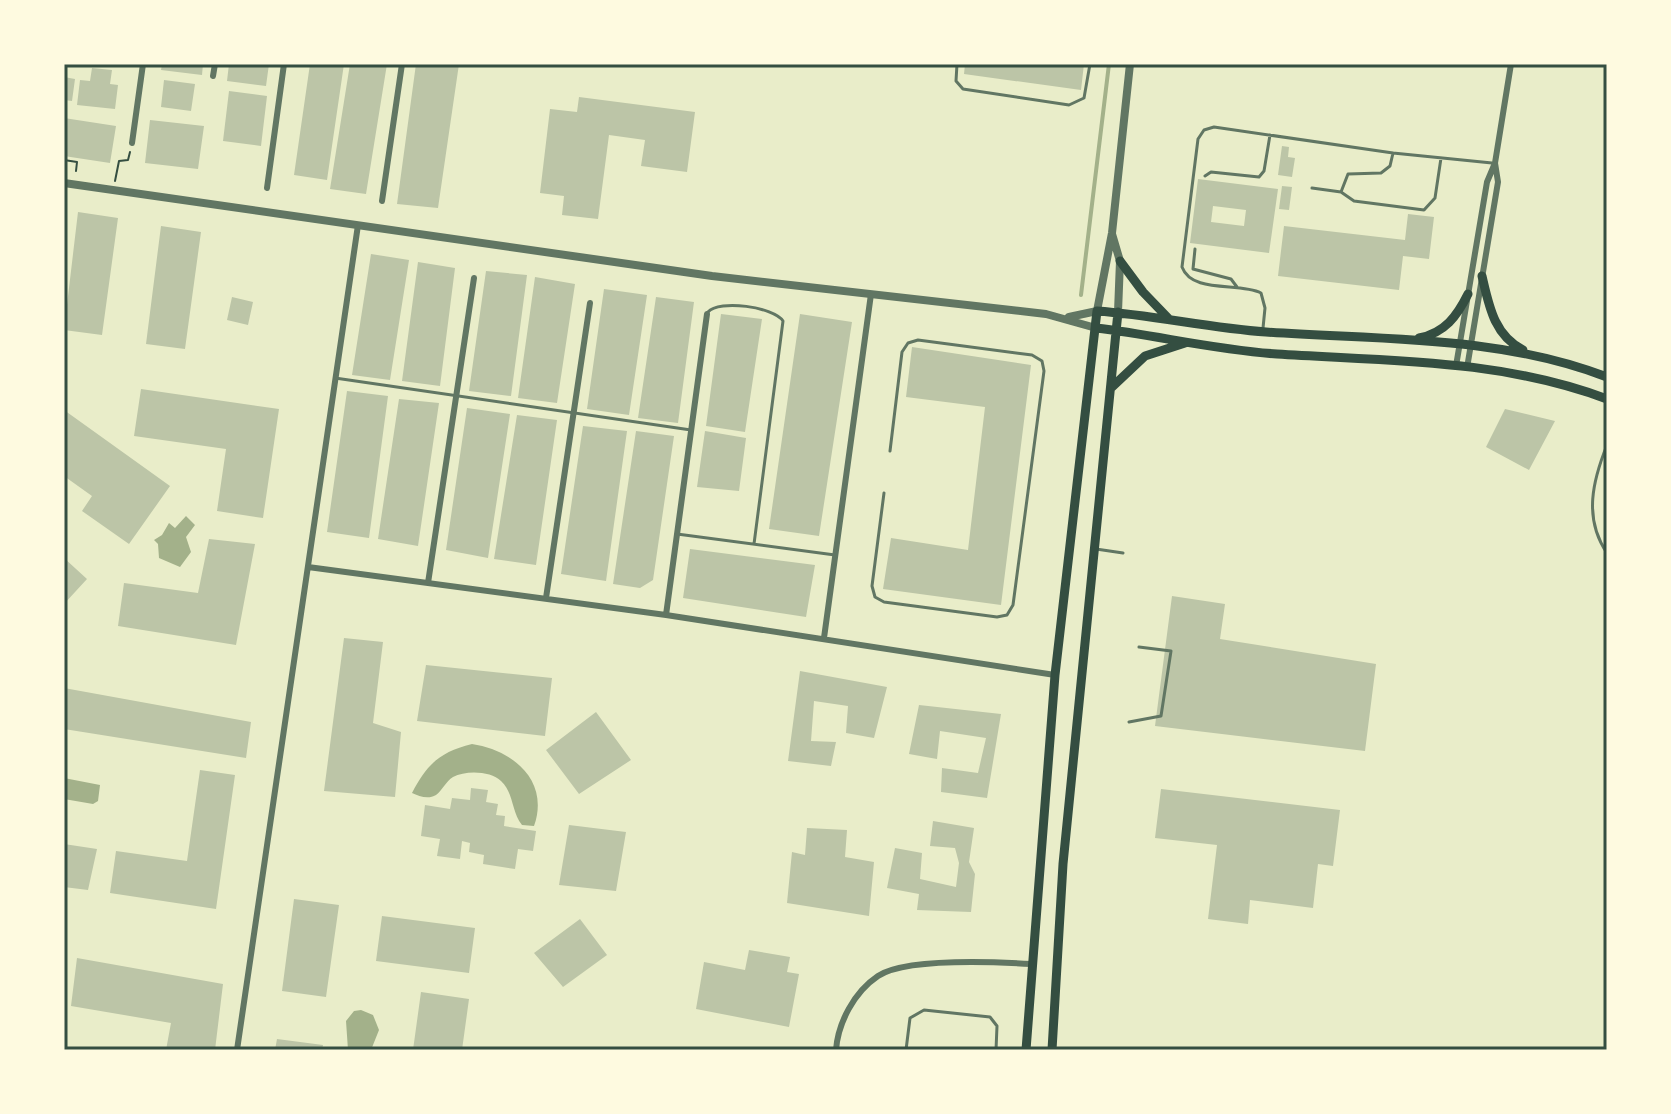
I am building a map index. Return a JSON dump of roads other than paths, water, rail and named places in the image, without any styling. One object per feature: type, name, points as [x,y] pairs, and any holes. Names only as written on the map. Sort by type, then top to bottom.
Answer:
[{"type":"main road","points":[[1120,261],[1143,292],[1169,319]]},
{"type":"main road","points":[[1482,276],[1491,313],[1503,336],[1533,355]]},
{"type":"main road","points":[[1408,341],[1429,336],[1446,326],[1457,315],[1468,294]]},
{"type":"main road","points":[[1026,1050],[1055,675],[1097,311],[1262,332],[1459,343],[1533,355],[1607,377]]},
{"type":"main road","points":[[1052,1050],[1063,864],[1118,312]]},
{"type":"main road","points":[[1096,328],[1274,354],[1415,360],[1534,375],[1607,399]]},
{"type":"main road","points":[[1111,389],[1145,356],[1188,342]]},
{"type":"street","points":[[132,143],[143,64]]},
{"type":"street","points":[[213,76],[215,64]]},
{"type":"street","points":[[267,188],[284,64]]},
{"type":"street","points":[[382,201],[402,64]]},
{"type":"street","points":[[1068,318],[1097,311],[1112,233],[1130,64]]},
{"type":"street","points":[[1456,366],[1487,182],[1495,163],[1511,64]]},
{"type":"street","points":[[1467,368],[1498,182],[1495,163]]},
{"type":"street","points":[[69,184],[696,274],[1068,318],[1096,328]]},
{"type":"street","points":[[237,1050],[358,225]]},
{"type":"street","points":[[1112,233],[1120,261],[1118,312]]},
{"type":"street","points":[[428,583],[474,278]]},
{"type":"street","points":[[824,638],[871,294]]},
{"type":"street","points":[[546,598],[590,303]]},
{"type":"street","points":[[666,615],[707,314]]},
{"type":"street","points":[[308,567],[666,615],[1055,675]]},
{"type":"street","points":[[836,1050],[837,1034],[846,1015],[878,975],[933,964],[1032,964]]},
{"type":"lane","points":[[957,64],[956,81],[963,89],[1069,105],[1084,98],[1090,64]]},
{"type":"lane","points":[[1262,332],[1265,298],[1253,289],[1197,282],[1185,275],[1182,267],[1198,139],[1204,130],[1214,127],[1393,153],[1495,163]]},
{"type":"lane","points":[[1205,176],[1211,172],[1259,177],[1264,171],[1270,135]]},
{"type":"lane","points":[[1341,192],[1348,174],[1381,173],[1390,166],[1393,153]]},
{"type":"lane","points":[[1312,188],[1341,192],[1351,201],[1424,210],[1435,198],[1441,158]]},
{"type":"lane","points":[[1195,249],[1193,269],[1231,279],[1237,287]]},
{"type":"lane","points":[[707,314],[712,307],[723,304],[773,311],[783,321],[754,544]]},
{"type":"lane","points":[[884,493],[872,586],[875,597],[884,602],[913,606],[997,617],[1007,615],[1013,605],[1044,371],[1042,361],[1032,355],[933,342],[908,343],[902,352],[890,451]]},
{"type":"lane","points":[[335,378],[691,430]]},
{"type":"lane","points":[[1607,445],[1594,477],[1592,499],[1594,521],[1607,553]]},
{"type":"lane","points":[[677,534],[835,555]]},
{"type":"lane","points":[[1096,549],[1123,553]]},
{"type":"lane","points":[[1129,722],[1161,716],[1171,651],[1139,647]]},
{"type":"lane","points":[[906,1050],[910,1018],[924,1010],[990,1017],[997,1026],[996,1050]]},
{"type":"waterway","points":[[1081,295],[1109,64]]}]
